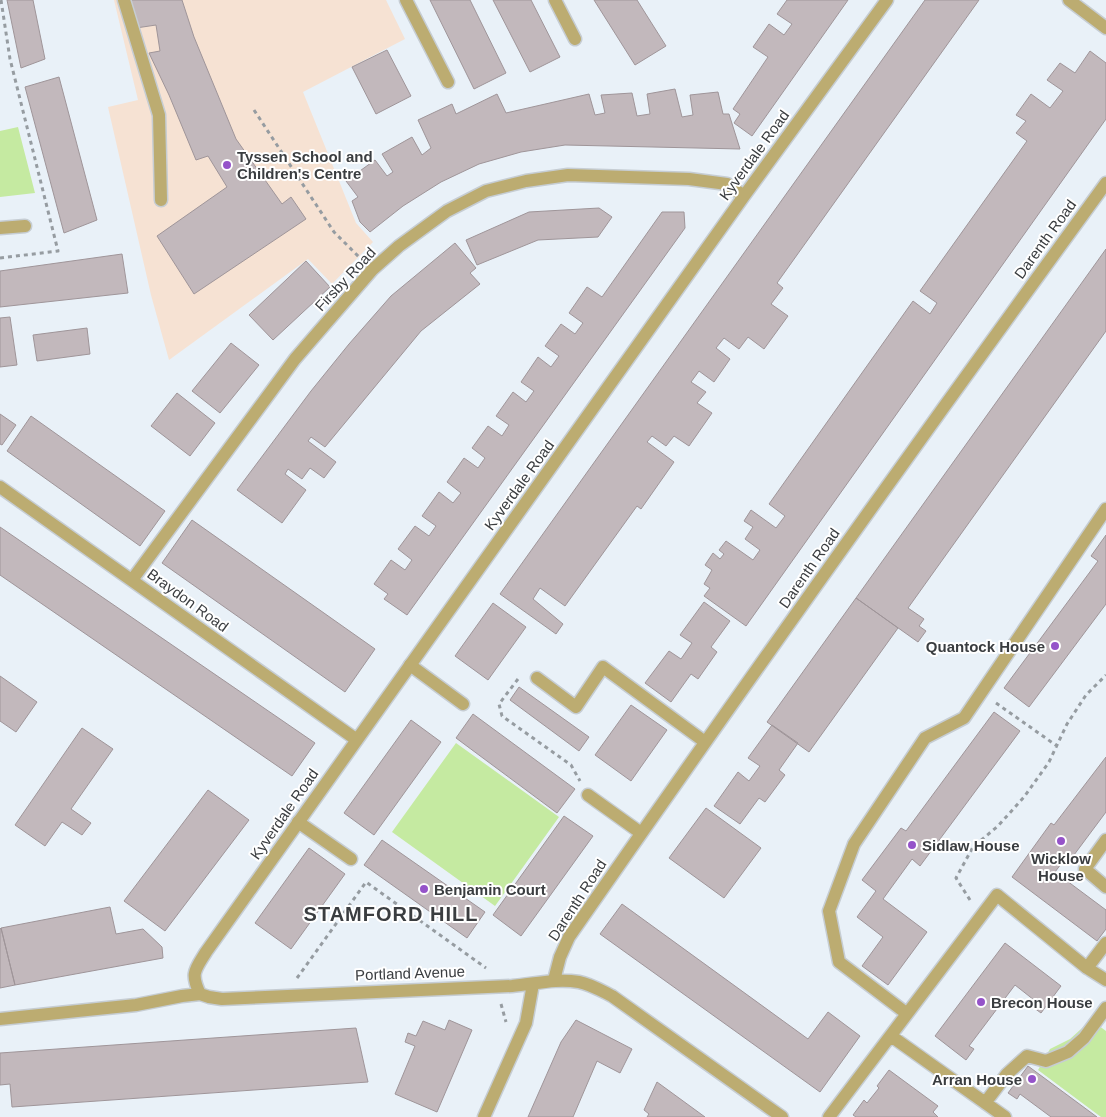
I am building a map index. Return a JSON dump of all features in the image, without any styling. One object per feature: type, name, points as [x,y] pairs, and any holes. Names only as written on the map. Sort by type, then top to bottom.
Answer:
[{"type":"street","points":[[124,0],[159,115],[161,200]]},
{"type":"street","points":[[406,0],[448,82]]},
{"type":"street","points":[[555,0],[575,40]]},
{"type":"street","name":"Kyverdale Road","points":[[200,994],[194,982],[195,971],[206,952],[744,196],[887,0]]},
{"type":"street","points":[[1069,0],[1106,28]]},
{"type":"street","name":"Firsby Road","points":[[132,580],[295,359],[372,270],[399,246],[447,212],[486,191],[526,181],[568,175],[689,179],[727,184],[744,196]]},
{"type":"street","name":"Darenth Road","points":[[554,980],[560,957],[569,937],[944,405],[1106,183]]},
{"type":"street","points":[[0,228],[25,226]]},
{"type":"street","name":"Braydon Road","points":[[0,487],[357,740]]},
{"type":"street","points":[[906,1013],[839,962],[829,911],[854,844],[925,738],[964,718],[1106,509]]},
{"type":"street","points":[[410,665],[463,704]]},
{"type":"street","points":[[537,678],[576,707],[604,667],[705,742]]},
{"type":"street","points":[[588,795],[641,834]]},
{"type":"street","points":[[298,822],[351,859]]},
{"type":"street","points":[[1106,840],[1085,869],[1106,886]]},
{"type":"street","points":[[830,1117],[906,1013],[997,894],[1088,968],[1106,980]]},
{"type":"street","points":[[1088,968],[1106,943]]},
{"type":"street","name":"Portland Avenue","points":[[0,1018],[136,1006],[200,994],[222,999],[512,986],[554,980],[581,982],[612,996],[782,1117]]},
{"type":"street","points":[[484,1117],[526,1023],[533,984]]},
{"type":"street","points":[[986,1103],[1007,1074],[1027,1056],[1046,1061],[1068,1052],[1084,1038],[1106,1008]]},
{"type":"street","points":[[891,1036],[1005,1117]]},
{"type":"path","points":[[0,258],[58,251],[10,59],[1,0]]},
{"type":"path","points":[[254,110],[334,232],[372,270]]},
{"type":"path","points":[[537,678],[525,670],[499,704],[502,716],[571,765],[588,795]]},
{"type":"path","points":[[984,912],[972,903],[956,878],[973,847],[998,826],[1024,797],[1049,762],[1067,724],[1086,695],[1106,675]]},
{"type":"path","points":[[981,693],[1057,746]]},
{"type":"path","points":[[285,995],[366,882],[512,986]]},
{"type":"path","points":[[494,987],[504,1011],[507,1025],[519,1037]]},
{"type":"shaded area","name":"Tyssen School and Children's Centre","points":[[114,0],[386,0],[405,39],[303,92],[356,223],[373,242],[332,284],[308,259],[169,360],[151,295],[108,107],[138,100]]},
{"type":"green space","points":[[18,127],[35,193],[0,197],[0,131]]},
{"type":"green space","points":[[456,743],[559,817],[495,906],[392,832]]},
{"type":"green space","points":[[1091,1020],[1106,1031],[1106,1117],[1101,1117],[1038,1070],[1050,1049],[1070,1039]]},
{"type":"building","points":[[7,0],[33,0],[45,59],[21,68]]},
{"type":"building","points":[[128,0],[182,0],[194,37],[236,139],[282,204],[291,197],[306,219],[194,294],[157,236],[227,187],[208,156],[196,160],[149,53],[160,51],[156,25],[136,28]]},
{"type":"building","points":[[430,0],[470,0],[506,73],[474,89]]},
{"type":"building","points":[[493,0],[531,0],[560,57],[530,72]]},
{"type":"building","points":[[594,0],[637,0],[666,46],[635,65]]},
{"type":"building","points":[[787,0],[848,0],[752,136],[734,123],[740,114],[733,109],[768,57],[753,47],[769,24],[784,35],[792,24],[777,14]]},
{"type":"building","points":[[925,0],[979,0],[777,283],[783,288],[771,304],[788,316],[764,349],[748,337],[739,349],[724,338],[716,348],[730,359],[714,382],[699,371],[691,382],[706,392],[697,403],[712,413],[689,446],[674,436],[666,446],[652,436],[647,442],[674,462],[641,509],[637,506],[565,606],[540,588],[533,599],[563,624],[556,634],[500,594]]},
{"type":"building","points":[[387,50],[411,96],[376,114],[352,67]]},
{"type":"building","points":[[1090,51],[1106,63],[1106,119],[746,626],[704,596],[710,588],[704,584],[712,570],[705,565],[713,553],[720,559],[724,554],[719,550],[726,541],[753,560],[760,550],[745,539],[753,527],[744,521],[751,510],[776,528],[785,516],[769,504],[913,301],[930,314],[937,303],[920,291],[1027,141],[1016,133],[1026,121],[1016,115],[1031,94],[1050,108],[1063,91],[1047,80],[1060,63],[1075,73]]},
{"type":"building","points":[[59,77],[97,220],[64,233],[25,87]]},
{"type":"building","points":[[675,89],[682,117],[693,115],[690,95],[718,92],[723,114],[729,114],[740,149],[565,145],[521,152],[479,164],[441,182],[403,206],[370,232],[360,222],[352,201],[358,197],[346,181],[375,160],[387,176],[393,172],[382,154],[412,137],[422,155],[431,148],[418,120],[452,104],[456,114],[497,94],[506,113],[589,94],[595,115],[605,113],[601,95],[632,93],[637,116],[650,114],[647,94]]},
{"type":"building","points":[[599,208],[612,217],[598,237],[538,240],[477,265],[466,240],[529,212]]},
{"type":"building","points":[[662,212],[684,212],[685,228],[407,615],[384,599],[388,594],[374,584],[391,560],[405,570],[412,560],[398,549],[415,526],[429,536],[436,526],[422,516],[439,492],[453,503],[461,493],[447,482],[464,458],[478,468],[485,458],[472,448],[488,426],[502,436],[509,425],[496,416],[513,392],[526,402],[534,391],[521,382],[538,357],[551,367],[559,356],[545,346],[561,324],[575,334],[583,323],[569,313],[587,287],[602,297]]},
{"type":"building","points":[[455,243],[476,268],[470,273],[480,284],[421,331],[325,447],[311,437],[308,441],[336,462],[324,478],[310,468],[302,479],[288,469],[285,474],[306,490],[282,523],[237,490],[311,391],[391,296]]},
{"type":"building","points":[[1106,249],[1106,331],[908,608],[924,619],[919,626],[926,631],[918,642],[856,598]]},
{"type":"building","points":[[122,254],[128,293],[0,307],[0,271]]},
{"type":"building","points":[[306,261],[330,287],[273,340],[249,315]]},
{"type":"building","points":[[10,317],[17,365],[0,367],[0,318]]},
{"type":"building","points":[[87,328],[90,354],[37,361],[33,335]]},
{"type":"building","points":[[231,343],[259,365],[220,413],[192,391]]},
{"type":"building","points":[[177,393],[215,423],[190,456],[151,426]]},
{"type":"building","points":[[0,414],[16,425],[2,445],[0,444]]},
{"type":"building","points":[[31,416],[165,511],[140,546],[7,451]]},
{"type":"building","points":[[192,520],[375,649],[345,692],[162,563]]},
{"type":"building","points":[[0,527],[315,743],[292,776],[0,575]]},
{"type":"building","name":"Quantock House","points":[[1106,535],[1106,604],[1029,707],[1004,688],[1098,561],[1091,556]]},
{"type":"building","points":[[856,598],[898,628],[809,752],[767,722]]},
{"type":"building","points":[[704,602],[730,621],[711,647],[717,652],[698,679],[691,674],[671,702],[645,683],[669,651],[681,659],[692,643],[680,635]]},
{"type":"building","points":[[493,603],[526,627],[488,680],[455,656]]},
{"type":"building","points":[[0,676],[37,702],[16,732],[0,721]]},
{"type":"building","points":[[519,687],[589,737],[579,751],[510,700]]},
{"type":"building","points":[[631,705],[667,730],[631,781],[595,755]]},
{"type":"building","name":"Sidlaw House","points":[[994,712],[1020,731],[920,866],[912,859],[883,899],[927,932],[888,985],[862,966],[883,937],[857,917],[876,891],[862,880],[901,828],[906,831]]},
{"type":"building","points":[[473,714],[575,789],[557,813],[456,738]]},
{"type":"building","points":[[411,720],[441,742],[374,835],[344,813]]},
{"type":"building","points":[[772,725],[798,743],[779,770],[785,775],[765,802],[759,798],[740,824],[714,806],[738,772],[749,781],[760,766],[748,758]]},
{"type":"building","points":[[82,728],[113,749],[71,809],[91,823],[82,835],[62,822],[45,846],[15,825]]},
{"type":"building","name":"Wicklow House","points":[[1106,757],[1106,812],[1071,859],[1067,856],[1055,872],[1106,910],[1106,929],[1097,941],[1012,877],[1051,823],[1054,825]]},
{"type":"building","points":[[208,790],[249,820],[165,931],[124,901]]},
{"type":"building","points":[[706,808],[761,848],[724,898],[669,858]]},
{"type":"building","points":[[564,816],[593,836],[521,936],[493,915]]},
{"type":"building","name":"Benjamin Court","points":[[382,840],[485,912],[467,938],[364,865]]},
{"type":"building","points":[[309,848],[345,874],[291,949],[255,923]]},
{"type":"building","points":[[622,904],[808,1039],[828,1012],[860,1036],[820,1092],[600,934]]},
{"type":"building","points":[[110,907],[116,934],[143,929],[162,947],[163,958],[15,985],[1,928]]},
{"type":"building","points":[[0,929],[15,985],[0,988]]},
{"type":"building","name":"Brecon House","points":[[1005,943],[1061,986],[1041,1013],[1030,1005],[1034,1000],[1015,985],[969,1046],[974,1049],[966,1060],[935,1036]]},
{"type":"building","points":[[449,1020],[472,1030],[437,1112],[395,1094],[415,1046],[405,1042],[408,1033],[416,1036],[423,1021],[445,1030]]},
{"type":"building","points":[[576,1020],[632,1049],[620,1073],[597,1061],[573,1117],[528,1117],[561,1042]]},
{"type":"building","points":[[356,1028],[368,1082],[12,1107],[10,1084],[0,1085],[0,1053]]},
{"type":"building","name":"Arran House","points":[[1028,1066],[1097,1117],[1051,1117],[1020,1094],[1017,1099],[1008,1093]]},
{"type":"building","points":[[889,1070],[938,1106],[933,1112],[938,1117],[856,1117],[853,1115],[864,1100],[867,1103],[879,1088],[877,1086]]},
{"type":"building","points":[[657,1082],[705,1117],[647,1117],[649,1114],[644,1110]]},
{"type":"place","name":"Tyssen School and Children's Centre","points":[[227,165]]},
{"type":"place","name":"Quantock House","points":[[1055,646]]},
{"type":"place","name":"Wicklow House","points":[[1061,841]]},
{"type":"place","name":"Sidlaw House","points":[[912,845]]},
{"type":"place","name":"Benjamin Court","points":[[424,889]]},
{"type":"place","name":"Brecon House","points":[[981,1002]]},
{"type":"place","name":"Arran House","points":[[1032,1079]]},
{"type":"district","name":"STAMFORD HILL","points":[[391,914]]}]
